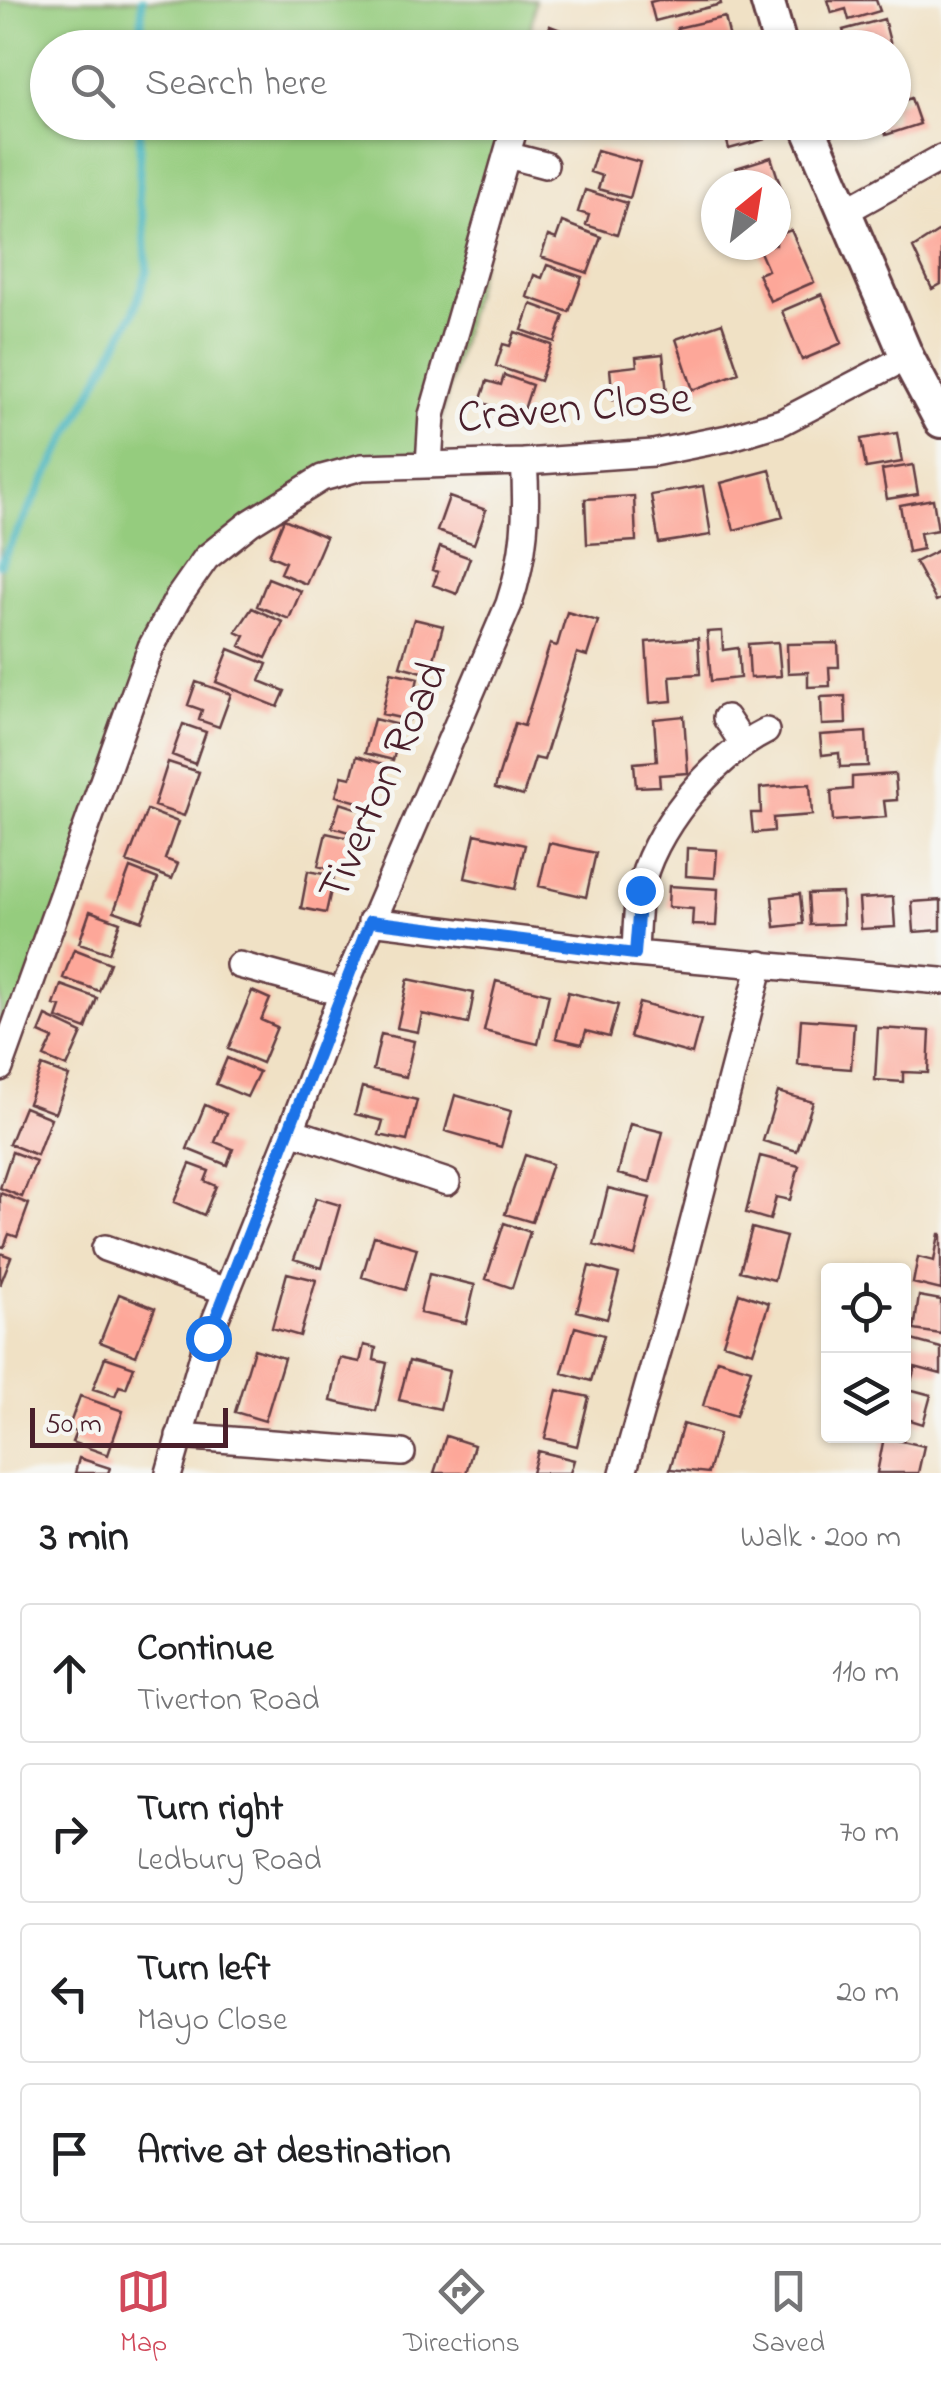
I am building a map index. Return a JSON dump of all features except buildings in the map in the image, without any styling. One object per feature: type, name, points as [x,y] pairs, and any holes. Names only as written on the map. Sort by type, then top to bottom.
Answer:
[{"type":"street","points":[[767,0],[776,30]]},
{"type":"street","name":"Craven Close","points":[[511,140],[432,415],[429,465],[652,453],[728,438],[782,422],[907,357]]},
{"type":"street","points":[[813,140],[907,357],[941,421]]},
{"type":"street","points":[[507,155],[545,166]]},
{"type":"street","points":[[842,213],[941,158]]},
{"type":"street","name":"Tiverton Road","points":[[170,1473],[226,1291],[342,992],[510,604],[522,566],[528,522],[524,462]]},
{"type":"street","points":[[0,1068],[152,647],[197,570],[250,522],[322,478],[362,466],[429,465]]},
{"type":"street","points":[[635,954],[640,890],[654,849],[700,784],[754,736],[726,718]]},
{"type":"street","points":[[370,921],[635,954],[941,981]]},
{"type":"street","points":[[239,964],[342,992]]},
{"type":"street","points":[[623,1473],[761,964]]},
{"type":"street","points":[[291,1131],[447,1182]]},
{"type":"street","points":[[105,1248],[226,1291]]},
{"type":"street","points":[[179,1436],[402,1453]]},
{"type":"green space","points":[[0,0],[535,0],[531,30],[30,30],[30,140],[513,140],[429,465],[361,467],[266,512],[183,590],[0,1070]]},
{"type":"waterway","points":[[141,30],[142,0]]},
{"type":"waterway","points":[[0,564],[133,314],[147,271],[144,218],[139,201],[140,140]]},
{"type":"route","points":[[208,1338],[370,921],[635,954],[640,890]]}]
